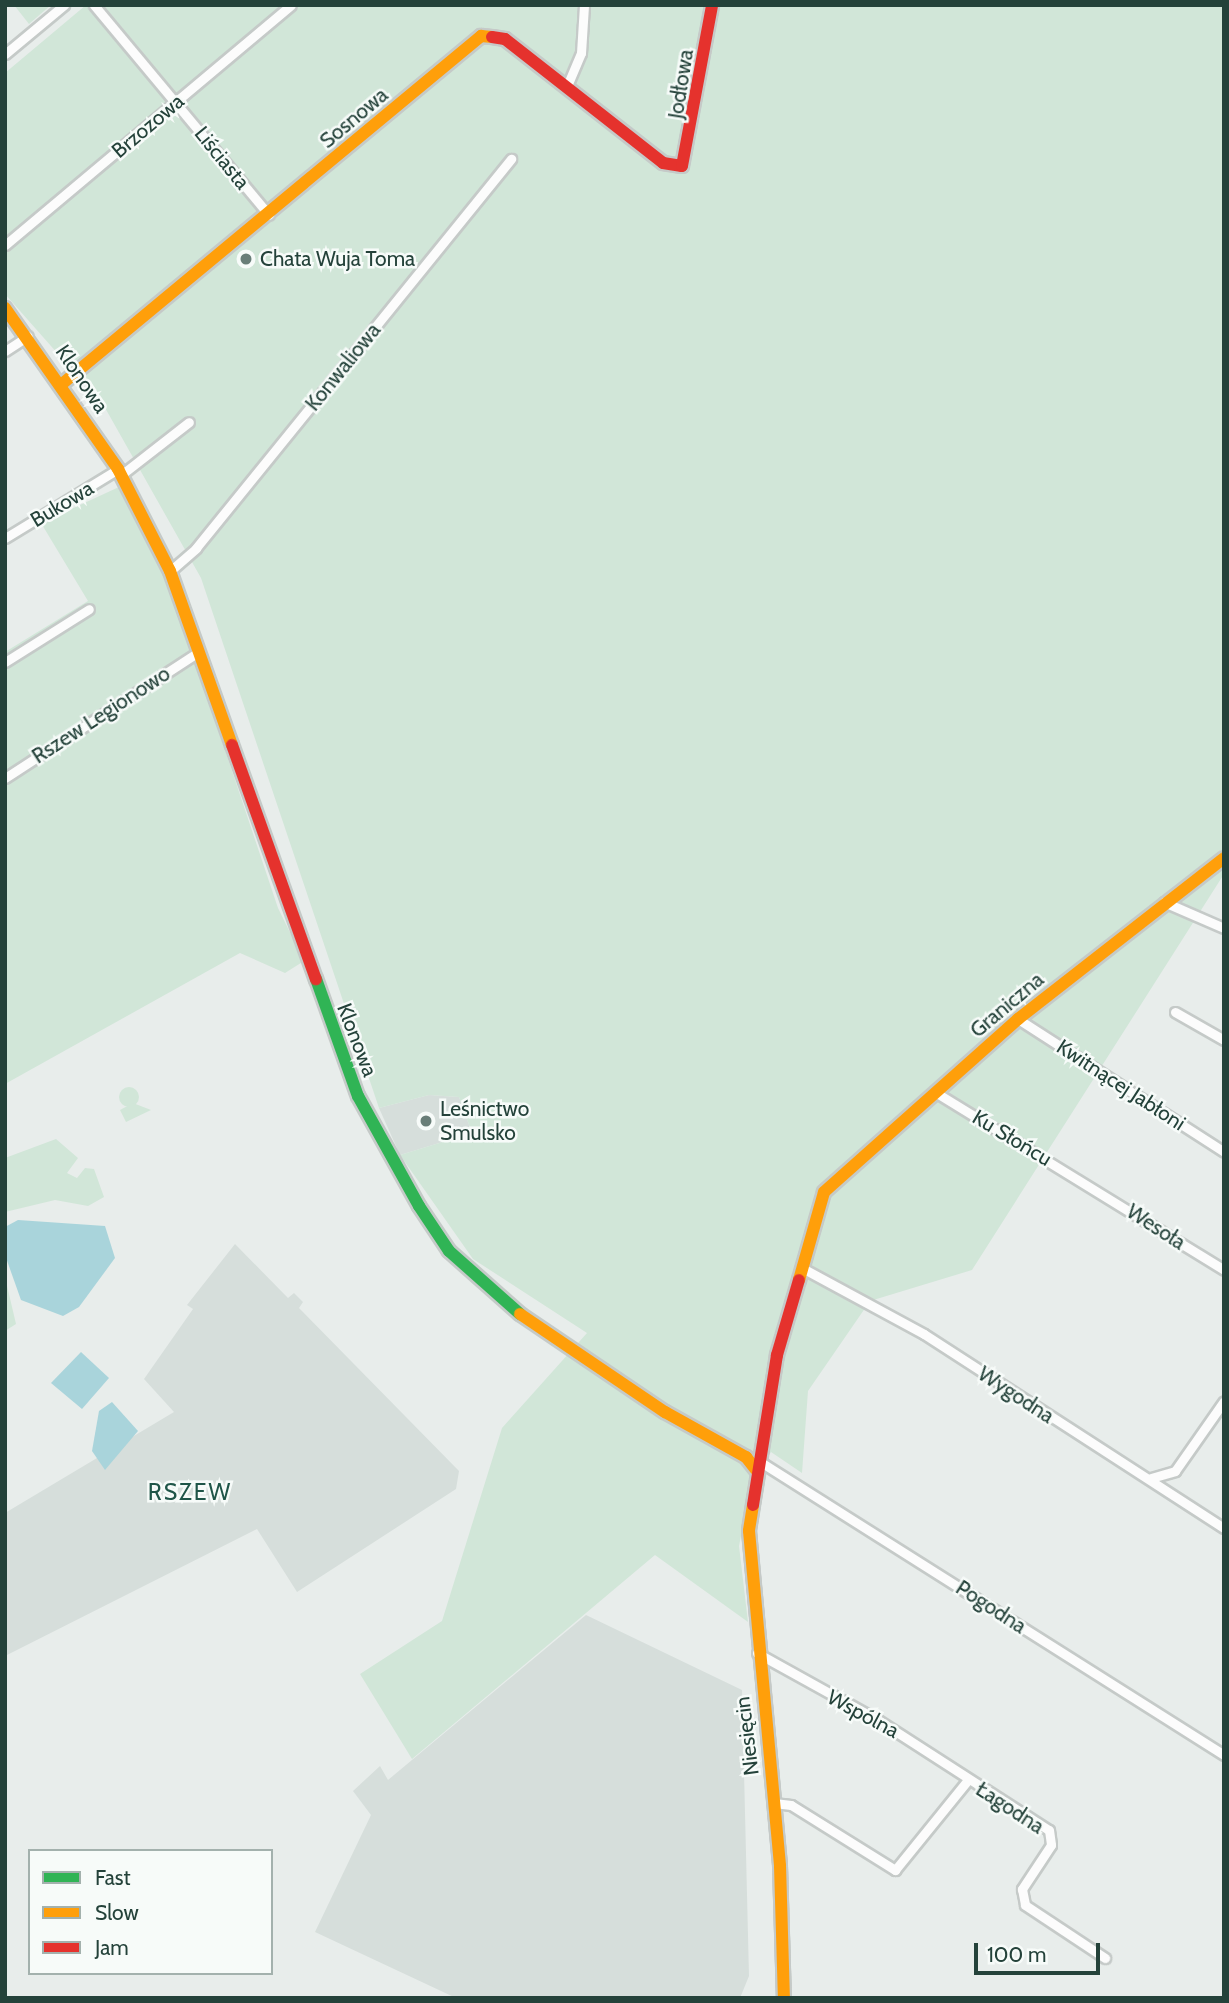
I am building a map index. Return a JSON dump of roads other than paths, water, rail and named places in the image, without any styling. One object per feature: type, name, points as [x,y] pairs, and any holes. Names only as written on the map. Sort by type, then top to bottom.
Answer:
[{"type":"street","points":[[5,54],[64,5]]},
{"type":"street","name":"Liściasta","points":[[94,5],[269,215]]},
{"type":"street","name":"Brzozowa","points":[[5,244],[290,5]]},
{"type":"street","points":[[567,86],[581,53],[584,5]]},
{"type":"street","name":"Jodłowa","points":[[682,166],[689,153],[712,5]]},
{"type":"street","name":"Sosnowa","points":[[62,384],[269,215],[481,36],[505,39],[663,163],[682,166]]},
{"type":"street","name":"Konwaliowa","points":[[170,571],[196,548],[511,159]]},
{"type":"street","name":"Klonowa","points":[[5,308],[62,384],[120,472],[170,571],[197,653],[358,1096],[434,1228],[461,1262],[548,1336],[758,1466]]},
{"type":"street","points":[[5,351],[28,336]]},
{"type":"street","points":[[120,472],[189,422]]},
{"type":"street","name":"Bukowa","points":[[5,538],[120,472]]},
{"type":"street","points":[[5,662],[89,610]]},
{"type":"street","name":"Rszew Legionowo","points":[[5,778],[197,653]]},
{"type":"street","name":"Graniczna","points":[[824,1192],[1018,1019],[1164,902],[1224,858]]},
{"type":"street","points":[[1164,902],[1224,928]]},
{"type":"street","points":[[1175,1012],[1224,1040]]},
{"type":"street","name":"Kwitnącej Jabłoni","points":[[1018,1019],[1224,1152]]},
{"type":"street","name":"Ku Słońcu","points":[[935,1092],[1089,1184]]},
{"type":"street","name":"Wesoła","points":[[1089,1184],[1224,1270]]},
{"type":"street","name":"Niesięcin","points":[[785,1998],[775,1803],[756,1653],[749,1542],[758,1466],[777,1355],[804,1269],[824,1192]]},
{"type":"street","name":"Wygodna","points":[[804,1269],[924,1334],[1224,1528]]},
{"type":"street","points":[[1149,1477],[1175,1471],[1224,1401]]},
{"type":"street","name":"Pogodna","points":[[758,1466],[1224,1755]]},
{"type":"street","name":"Wspólna","points":[[756,1653],[878,1720],[967,1780]]},
{"type":"street","name":"Łagodna","points":[[775,1803],[791,1805],[895,1870],[967,1780],[1049,1830],[1051,1845],[1023,1889],[1025,1905],[1105,1958]]},
{"type":"water","points":[[18,1220],[105,1226],[115,1258],[79,1307],[63,1316],[21,1300],[5,1255],[5,1227]]},
{"type":"water","points":[[81,1352],[109,1378],[82,1409],[51,1383]]},
{"type":"water","points":[[112,1402],[138,1431],[105,1470],[92,1451],[99,1411]]},
{"type":"place","name":"Chata Wuja Toma","points":[[246,259]]},
{"type":"place","name":"Leśnictwo Smulsko","points":[[426,1121]]},
{"type":"district","name":"RSZEW","points":[[190,1492]]}]
